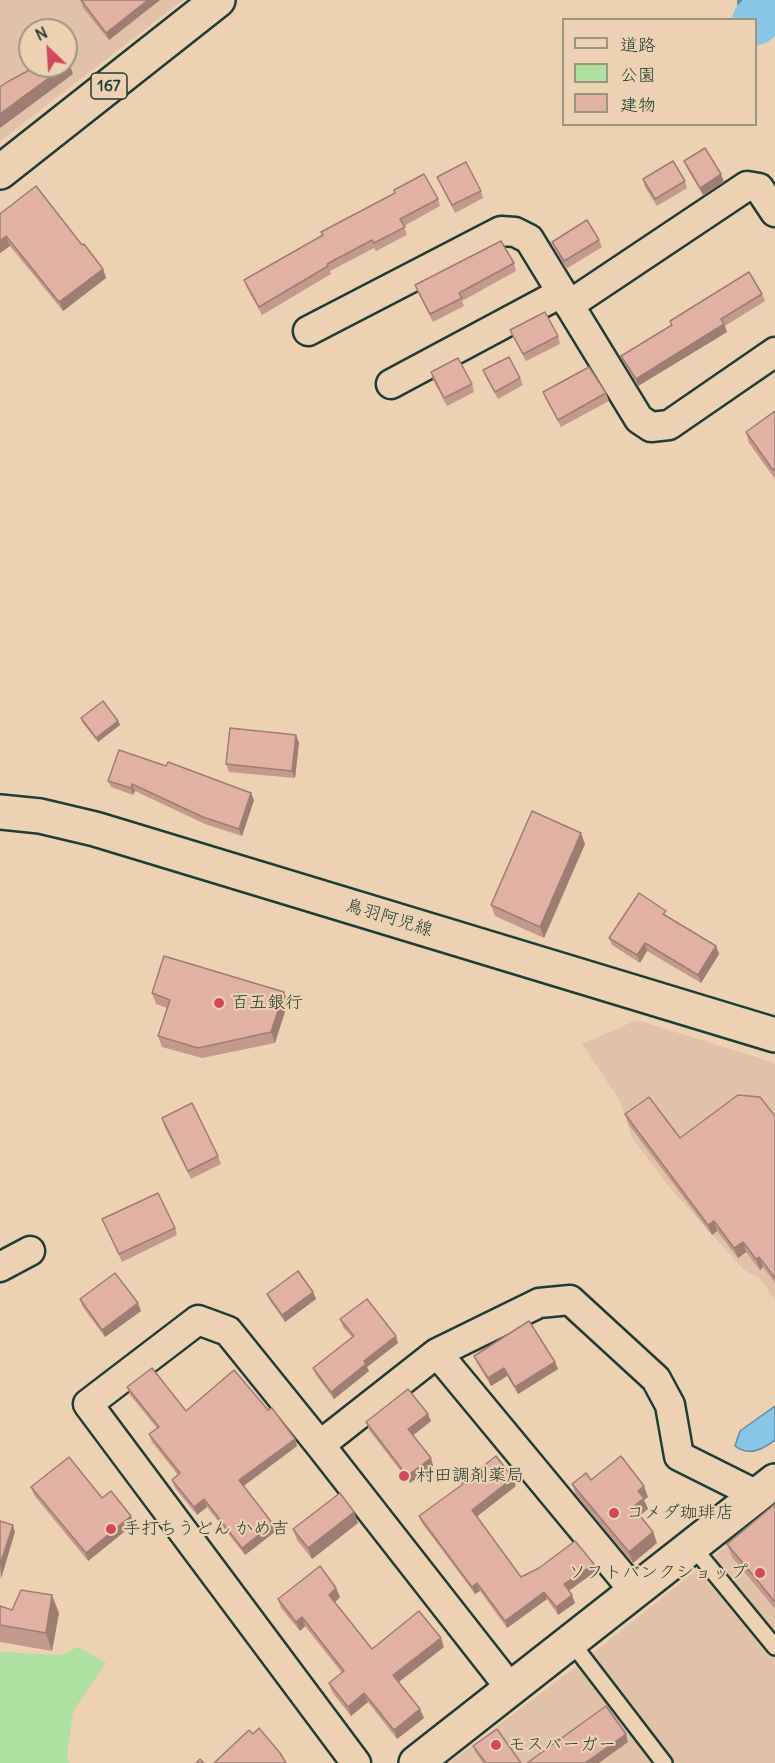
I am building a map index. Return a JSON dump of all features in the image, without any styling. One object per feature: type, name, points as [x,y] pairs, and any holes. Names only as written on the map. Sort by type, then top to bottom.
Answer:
[{"type":"main road","name":"167","points":[[0,172],[218,0]]},
{"type":"main road","name":"鳥羽阿児線","points":[[0,812],[40,816],[94,829],[775,1035]]},
{"type":"main road","points":[[416,1763],[572,1643],[766,1488]]},
{"type":"street","points":[[391,384],[565,299],[747,186],[759,188],[775,212]]},
{"type":"street","points":[[308,331],[501,231],[515,232],[529,239],[639,419],[651,427],[669,425],[775,352]]},
{"type":"street","points":[[0,1267],[30,1251]]},
{"type":"street","points":[[320,1445],[436,1353],[539,1303],[570,1300],[656,1379],[670,1405],[680,1456],[766,1488]]},
{"type":"street","points":[[356,1763],[88,1404],[198,1320],[228,1331],[511,1689]]},
{"type":"street","points":[[436,1353],[635,1592]]},
{"type":"lane","points":[[693,1547],[775,1647]]},
{"type":"lane","points":[[572,1643],[664,1763]]},
{"type":"shaded area","points":[[0,0],[183,0],[0,141]]},
{"type":"shaded area","points":[[637,1020],[775,1063],[775,1300],[759,1278],[744,1270],[669,1187],[632,1138],[620,1101],[582,1044]]},
{"type":"shaded area","points":[[775,1507],[775,1763],[449,1763],[583,1661]]},
{"type":"green space","points":[[78,1647],[106,1663],[73,1711],[67,1757],[69,1763],[0,1763],[0,1652],[61,1655]]},
{"type":"water","points":[[775,1406],[775,1440],[761,1449],[751,1451],[735,1446],[740,1431]]},
{"type":"building","points":[[81,0],[148,0],[106,33]]},
{"type":"building","points":[[18,76],[18,78],[49,78],[0,114],[0,87]]},
{"type":"building","points":[[705,148],[721,174],[700,188],[684,161]]},
{"type":"building","points":[[673,161],[685,181],[655,199],[643,179]]},
{"type":"building","points":[[466,162],[481,191],[452,205],[437,177]]},
{"type":"building","points":[[424,174],[438,199],[400,219],[405,227],[374,243],[372,240],[327,264],[328,266],[259,307],[244,280],[323,235],[321,232],[395,193],[394,190]]},
{"type":"building","points":[[36,186],[103,269],[59,302],[6,236],[0,241],[0,214]]},
{"type":"building","points":[[587,220],[599,240],[564,261],[552,242]]},
{"type":"building","points":[[501,241],[514,263],[459,293],[462,298],[430,314],[415,285]]},
{"type":"building","points":[[749,272],[762,294],[721,319],[724,324],[636,379],[621,356],[672,325],[670,321]]},
{"type":"building","points":[[545,312],[558,336],[523,354],[510,330]]},
{"type":"building","points":[[509,357],[520,378],[495,392],[483,370]]},
{"type":"building","points":[[458,358],[472,384],[444,398],[431,372]]},
{"type":"building","points":[[589,367],[606,393],[558,420],[543,392]]},
{"type":"building","points":[[775,411],[775,468],[773,470],[746,432]]},
{"type":"building","points":[[103,701],[118,721],[96,738],[81,718]]},
{"type":"building","points":[[230,728],[296,735],[292,771],[226,764]]},
{"type":"building","points":[[119,750],[166,766],[168,762],[251,793],[239,829],[203,817],[132,784],[131,788],[108,781]]},
{"type":"building","points":[[532,811],[581,833],[540,927],[491,905]]},
{"type":"building","points":[[639,893],[666,911],[663,914],[716,946],[698,975],[645,943],[637,955],[609,938]]},
{"type":"building","points":[[164,956],[284,992],[271,1032],[198,1048],[158,1036],[170,1000],[152,993]]},
{"type":"building","points":[[738,1095],[760,1097],[775,1116],[775,1278],[759,1257],[756,1259],[743,1242],[734,1248],[714,1221],[708,1225],[625,1114],[649,1097],[680,1138]]},
{"type":"building","points":[[192,1103],[218,1156],[188,1171],[162,1118]]},
{"type":"building","points":[[158,1193],[175,1228],[119,1254],[102,1219]]},
{"type":"building","points":[[298,1271],[313,1292],[282,1315],[267,1294]]},
{"type":"building","points":[[115,1273],[138,1303],[102,1330],[80,1299]]},
{"type":"building","points":[[367,1299],[396,1336],[364,1361],[366,1364],[331,1392],[313,1368],[354,1336],[340,1319]]},
{"type":"building","points":[[529,1321],[555,1362],[515,1387],[504,1368],[488,1378],[474,1356]]},
{"type":"building","points":[[152,1368],[186,1411],[234,1370],[268,1410],[272,1408],[295,1439],[239,1480],[273,1524],[242,1548],[204,1499],[194,1507],[172,1480],[180,1473],[149,1434],[159,1427],[127,1387]]},
{"type":"building","points":[[408,1389],[428,1414],[408,1429],[431,1458],[407,1476],[366,1422]]},
{"type":"building","points":[[496,1456],[513,1478],[472,1510],[521,1577],[539,1568],[575,1541],[594,1564],[564,1584],[572,1595],[556,1607],[544,1592],[505,1621],[477,1583],[472,1587],[419,1516],[463,1484]]},
{"type":"building","name":"コメダ珈琲店","points":[[621,1456],[644,1486],[638,1491],[644,1498],[633,1507],[653,1532],[629,1552],[572,1484],[586,1473],[591,1480]]},
{"type":"building","points":[[69,1457],[102,1498],[111,1491],[131,1516],[86,1553],[31,1487]]},
{"type":"building","points":[[340,1493],[354,1512],[308,1548],[293,1529]]},
{"type":"building","name":"ソフトバンクショップ","points":[[775,1504],[775,1602],[727,1544]]},
{"type":"building","points":[[0,1521],[13,1525],[0,1565]]},
{"type":"building","points":[[320,1566],[336,1588],[329,1595],[372,1649],[419,1611],[441,1638],[393,1675],[420,1709],[394,1730],[364,1693],[348,1707],[329,1683],[344,1671],[302,1617],[296,1622],[278,1599]]},
{"type":"building","points":[[21,1590],[52,1595],[46,1633],[0,1625],[0,1606],[12,1610]]},
{"type":"building","points":[[606,1706],[626,1734],[585,1763],[527,1763]]},
{"type":"building","points":[[259,1728],[286,1763],[214,1763],[249,1730],[253,1734]]},
{"type":"building","name":"モスバーガー","points":[[497,1729],[521,1763],[486,1763],[473,1746]]},
{"type":"waterway","points":[[741,0],[742,18]]},
{"type":"waterway","points":[[757,20],[775,0]]},
{"type":"place","name":"百五銀行","points":[[219,1003]]},
{"type":"place","name":"村田調剤薬局","points":[[404,1476]]},
{"type":"place","name":"コメダ珈琲店","points":[[614,1513]]},
{"type":"place","name":"手打ちうどん かめ吉","points":[[111,1529]]},
{"type":"place","name":"ソフトバンクショップ","points":[[760,1573]]},
{"type":"place","name":"モスバーガー","points":[[496,1745]]}]
